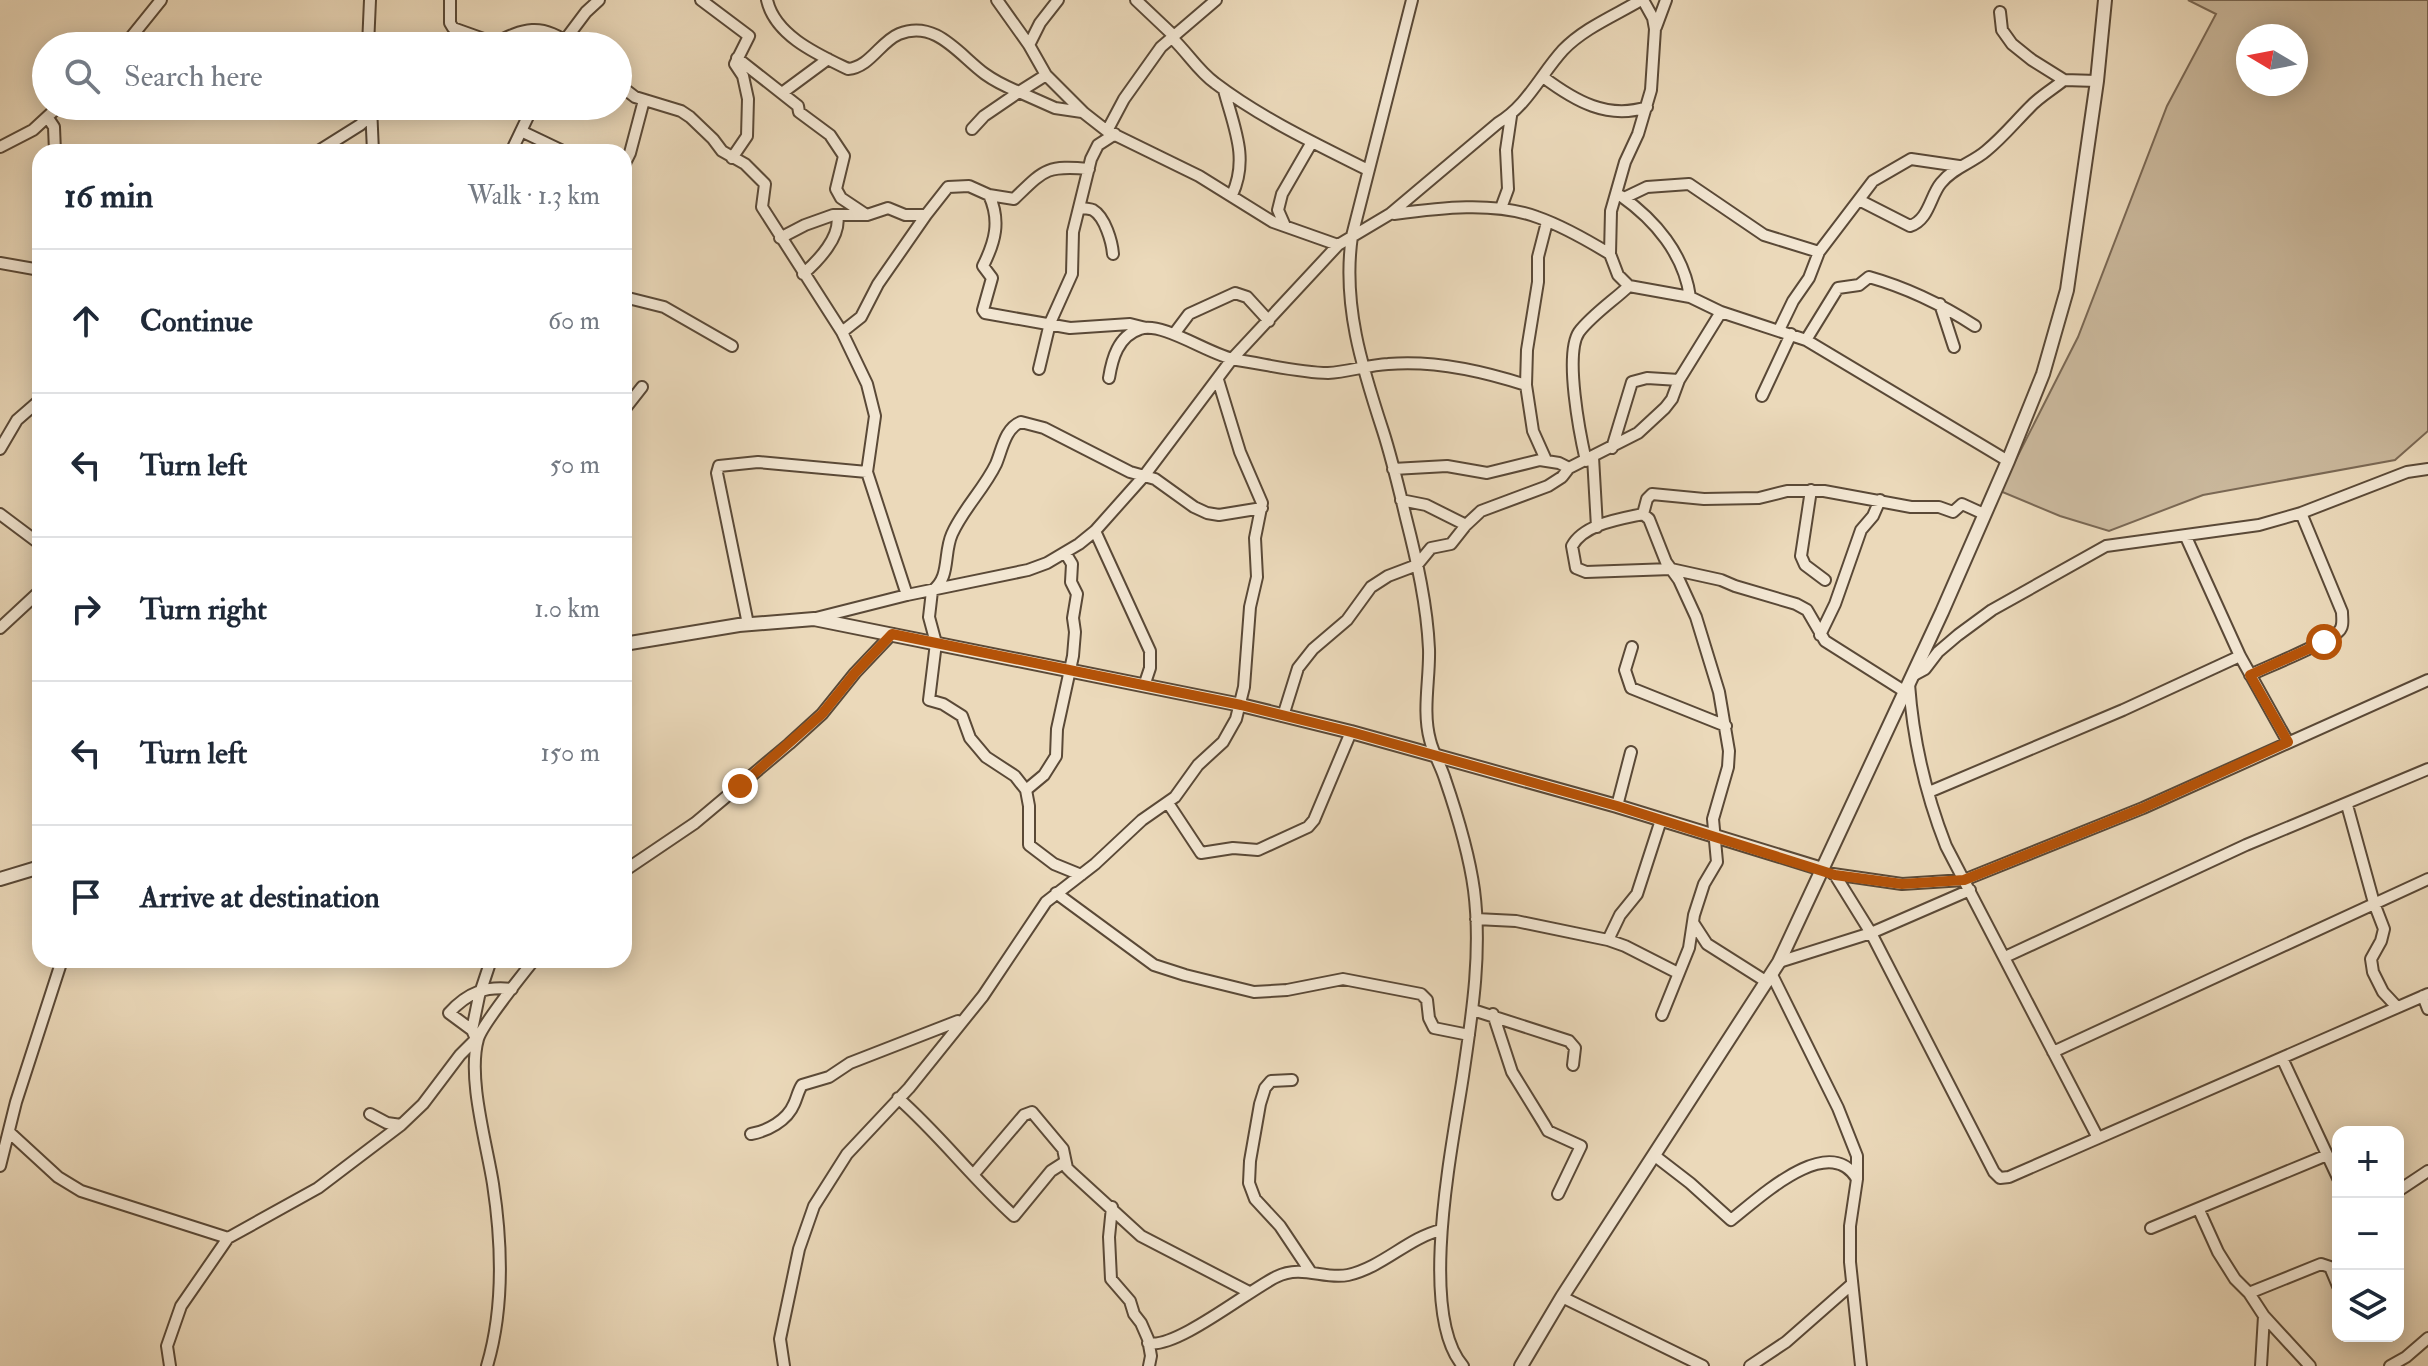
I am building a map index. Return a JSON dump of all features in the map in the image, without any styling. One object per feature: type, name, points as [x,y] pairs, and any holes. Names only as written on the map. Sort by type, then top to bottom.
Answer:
[{"type":"street","points":[[135,32],[161,0]]},
{"type":"street","points":[[369,32],[370,0]]},
{"type":"street","points":[[450,0],[450,23],[463,32]]},
{"type":"street","points":[[574,32],[586,12],[599,0]]},
{"type":"street","points":[[701,0],[747,33],[748,40],[737,58],[736,68],[743,76],[748,91],[747,136],[732,158]]},
{"type":"street","points":[[767,0],[772,15],[781,27],[828,59],[853,69],[862,65],[895,36],[922,30],[935,33],[983,72],[1019,92],[1055,108],[1084,113]]},
{"type":"street","points":[[997,0],[1046,75],[1084,113],[1111,132],[1199,176],[1251,209],[1285,226],[1338,245]]},
{"type":"street","points":[[1029,45],[1040,23],[1058,0]]},
{"type":"street","points":[[1136,0],[1202,72],[1224,90],[1312,142],[1368,170]]},
{"type":"street","points":[[1039,369],[1050,323],[1072,274],[1073,232],[1098,145],[1111,132],[1124,99],[1161,47],[1216,0]]},
{"type":"street","points":[[1412,0],[1352,236],[1348,260],[1349,293],[1353,329],[1417,565],[1429,649],[1430,741],[1451,796],[1474,889],[1477,964],[1473,1010],[1441,1230],[1440,1267],[1449,1344],[1463,1366]]},
{"type":"street","points":[[632,643],[748,624],[814,619],[907,595],[1028,570],[1066,554],[1095,531],[1144,476],[1232,359],[1338,245],[1390,214],[1498,123],[1511,116],[1564,50],[1582,34],[1642,0],[1653,18],[1655,29],[1651,90],[1625,162],[1621,196],[1609,220],[1610,254],[1618,275],[1629,286],[1690,297],[1721,312],[1806,340],[2008,461]]},
{"type":"street","points":[[1655,29],[1666,0]]},
{"type":"street","points":[[1521,1366],[1562,1297],[1779,962],[2008,461],[2043,374],[2067,290],[2097,81],[2105,0]]},
{"type":"street","points":[[2000,12],[2002,30],[2012,44],[2064,80],[2097,81]]},
{"type":"street","points":[[516,32],[529,29],[536,32]]},
{"type":"street","points":[[737,58],[798,106],[799,112],[824,129],[836,142],[844,156],[836,189],[841,198],[867,215]]},
{"type":"street","points":[[782,93],[828,59]]},
{"type":"street","points":[[972,129],[984,116],[1046,75]]},
{"type":"street","points":[[1543,77],[1589,106],[1610,112],[1633,112],[1647,107]]},
{"type":"street","points":[[1859,200],[1912,226],[1926,212],[1941,183],[1959,166],[1982,154],[2015,125],[2032,104],[2064,80]]},
{"type":"street","points":[[1224,90],[1241,157],[1240,174],[1232,195]]},
{"type":"street","points":[[632,93],[690,117],[722,151],[745,164],[765,184],[762,207],[842,332],[867,384],[874,411],[867,472],[907,595]]},
{"type":"street","points":[[632,145],[644,100]]},
{"type":"street","points":[[1501,208],[1508,189],[1506,150],[1511,116]]},
{"type":"street","points":[[0,147],[25,135],[45,120]]},
{"type":"street","points":[[49,120],[54,127],[55,144]]},
{"type":"street","points":[[330,144],[364,120]]},
{"type":"street","points":[[371,120],[373,144]]},
{"type":"street","points":[[515,144],[526,120]]},
{"type":"street","points":[[521,131],[548,144]]},
{"type":"street","points":[[1285,226],[1278,210],[1282,194],[1312,142]]},
{"type":"street","points":[[1779,330],[1809,278],[1819,252],[1873,181],[1911,159],[1959,166]]},
{"type":"street","points":[[842,332],[861,317],[878,284],[942,191],[948,187],[969,186],[989,195],[1014,199],[1048,170],[1067,166],[1089,169]]},
{"type":"street","points":[[1621,196],[1647,187],[1689,184],[1764,235],[1819,252]]},
{"type":"street","points":[[989,195],[997,232],[983,266],[992,278],[983,310],[987,314],[1070,328],[1130,324],[1174,334],[1232,359],[1324,373],[1422,363],[1526,385]]},
{"type":"street","points":[[1621,196],[1649,217],[1666,239],[1685,274],[1690,297]]},
{"type":"street","points":[[780,238],[837,215],[867,215],[888,208],[905,215],[926,215]]},
{"type":"street","points":[[1080,208],[1098,214],[1113,254]]},
{"type":"street","points":[[1390,214],[1435,209],[1501,208],[1547,222],[1610,254]]},
{"type":"street","points":[[803,274],[830,242],[838,227],[837,215]]},
{"type":"street","points":[[1546,460],[1533,431],[1526,385],[1538,257],[1547,222]]},
{"type":"street","points":[[0,263],[32,269]]},
{"type":"street","points":[[1806,340],[1838,288],[1859,285],[1869,277],[1910,289],[1975,326]]},
{"type":"street","points":[[1597,527],[1589,459],[1576,404],[1574,343],[1588,323],[1629,286]]},
{"type":"street","points":[[1174,334],[1189,314],[1235,293],[1247,297],[1269,321]]},
{"type":"street","points":[[632,299],[664,307],[732,346]]},
{"type":"street","points":[[1940,304],[1954,347]]},
{"type":"street","points":[[1283,716],[1292,680],[1304,659],[1341,627],[1375,584],[1417,565],[1431,548],[1451,544],[1481,511],[1555,482],[1569,468],[1638,433],[1672,399],[1679,380],[1721,312]]},
{"type":"street","points":[[1109,378],[1116,349],[1139,329],[1148,328]]},
{"type":"street","points":[[1762,396],[1791,334]]},
{"type":"street","points":[[1612,448],[1630,384],[1647,378],[1679,380]]},
{"type":"street","points":[[784,1366],[780,1339],[799,1249],[811,1211],[847,1154],[898,1098],[995,980],[1040,909],[1142,820],[1168,803],[1198,765],[1223,742],[1241,705],[1250,607],[1257,577],[1255,538],[1262,508],[1261,496],[1240,452],[1218,380]]},
{"type":"street","points":[[632,400],[642,387]]},
{"type":"street","points":[[0,449],[17,420],[32,407]]},
{"type":"street","points":[[1081,875],[1054,864],[1029,845],[1026,790],[1019,780],[986,757],[970,738],[962,716],[943,704],[929,700],[936,643],[929,617],[932,591],[943,581],[951,535],[982,489],[1011,427],[1026,423],[1044,428],[1130,472],[1155,479],[1194,507],[1213,515],[1262,508]]},
{"type":"street","points":[[1393,469],[1447,466],[1487,473],[1546,460],[1569,468]]},
{"type":"street","points":[[748,624],[717,469],[724,465],[758,462],[867,472]]},
{"type":"street","points":[[1908,684],[1942,648],[1992,610],[2096,551],[2118,543],[2186,537],[2259,525],[2301,513],[2407,472],[2428,469]]},
{"type":"street","points":[[1643,514],[1647,499],[1652,494],[1704,499],[1752,498],[1811,490],[1911,507],[1939,507],[1953,512],[1962,504],[1984,514]]},
{"type":"street","points":[[1811,490],[1801,556],[1805,565],[1825,580]]},
{"type":"street","points":[[1401,500],[1426,505],[1466,525]]},
{"type":"street","points":[[1820,635],[1835,604],[1861,530],[1873,516],[1880,500]]},
{"type":"street","points":[[2250,675],[2324,642],[2339,632],[2343,624],[2342,612],[2301,513]]},
{"type":"street","points":[[0,514],[32,538]]},
{"type":"street","points":[[1643,514],[1580,535],[1573,542],[1574,563],[1580,571],[1671,569],[1721,580],[1796,604],[1807,610],[1825,641],[1908,684]]},
{"type":"street","points":[[1643,514],[1649,519],[1696,617],[1726,726],[1729,751],[1728,767],[1715,811],[1713,836],[1717,862],[1704,884],[1694,915],[1689,948],[1662,1015]]},
{"type":"street","points":[[1095,531],[1150,651],[1150,668],[1144,686]]},
{"type":"street","points":[[2186,537],[2240,656],[2288,742]]},
{"type":"street","points":[[1026,790],[1044,775],[1056,756],[1058,724],[1070,670],[1077,594],[1071,582],[1072,564],[1066,554]]},
{"type":"street","points":[[0,628],[32,598]]},
{"type":"street","points":[[814,619],[1241,705],[1351,732],[1617,806],[1835,875],[1902,884],[1967,885]]},
{"type":"street","points":[[632,866],[695,823],[760,770],[822,714],[892,634]]},
{"type":"street","points":[[1632,647],[1625,670],[1631,688],[1726,726]]},
{"type":"street","points":[[1929,792],[2109,716],[2240,656]]},
{"type":"street","points":[[1779,962],[1871,933],[1967,885],[2428,680]]},
{"type":"street","points":[[1908,684],[1916,740],[1938,826],[2098,1138]]},
{"type":"street","points":[[1168,803],[1201,853],[1233,848],[1251,851],[1266,848],[1308,827],[1314,820],[1351,732]]},
{"type":"street","points":[[1617,806],[1631,752]]},
{"type":"street","points":[[2005,957],[2246,845],[2428,769]]},
{"type":"street","points":[[2347,805],[2384,929],[2381,941],[2373,952],[2371,966],[2383,992],[2397,1007]]},
{"type":"street","points":[[1608,940],[1618,919],[1637,894],[1661,820]]},
{"type":"street","points":[[0,879],[32,869]]},
{"type":"street","points":[[1835,875],[1871,933],[1996,1176],[2005,1178],[2426,995],[2428,1009]]},
{"type":"street","points":[[2053,1052],[2428,879]]},
{"type":"street","points":[[1056,893],[1154,965],[1254,992],[1343,979],[1421,994],[1427,1000],[1429,1018],[1434,1028],[1469,1035]]},
{"type":"street","points":[[1476,919],[1516,921],[1608,940],[1678,973]]},
{"type":"street","points":[[1694,924],[1707,944],[1770,978],[1853,1141],[1858,1161],[1850,1220],[1852,1284],[1861,1366]]},
{"type":"street","points":[[0,1166],[5,1135],[59,968]]},
{"type":"street","points":[[487,1366],[497,1310],[500,1269],[493,1183],[476,1074],[475,1035],[480,991],[488,968]]},
{"type":"street","points":[[170,1366],[167,1346],[181,1306],[228,1238],[318,1188],[401,1125],[423,1104],[528,968]]},
{"type":"street","points":[[475,1035],[449,1013],[460,1001],[480,991],[494,986],[512,989]]},
{"type":"street","points":[[1473,1010],[1569,1041],[1575,1048],[1573,1065]]},
{"type":"street","points":[[1493,1014],[1512,1072],[1548,1131],[1581,1146],[1558,1194]]},
{"type":"street","points":[[751,1134],[767,1130],[785,1116],[802,1085],[829,1077],[850,1063],[961,1020]]},
{"type":"street","points":[[2282,1058],[2332,1165]]},
{"type":"street","points":[[1292,1080],[1271,1081],[1263,1093],[1248,1176],[1255,1199],[1280,1226],[1310,1271]]},
{"type":"street","points":[[898,1098],[943,1140],[1014,1216],[1051,1171],[1065,1162]]},
{"type":"street","points":[[973,1175],[1027,1112],[1036,1115],[1063,1149],[1071,1172],[1141,1236],[1249,1292]]},
{"type":"street","points":[[370,1114],[387,1123],[401,1125]]},
{"type":"street","points":[[5,1135],[81,1191],[228,1238]]},
{"type":"street","points":[[2151,1228],[2327,1155]]},
{"type":"street","points":[[1655,1156],[1731,1220],[1782,1181],[1813,1163],[1844,1165],[1852,1170],[1857,1179]]},
{"type":"street","points":[[2404,1187],[2428,1171]]},
{"type":"street","points":[[1112,1207],[1109,1237],[1111,1279],[1132,1304],[1148,1343],[1149,1366]]},
{"type":"street","points":[[2199,1210],[2218,1252],[2235,1279],[2310,1366]]},
{"type":"street","points":[[1148,1343],[1157,1345],[1200,1326],[1249,1292],[1282,1274],[1310,1271],[1338,1276],[1354,1273],[1386,1259],[1420,1237],[1441,1230]]},
{"type":"street","points":[[2249,1293],[2321,1264],[2330,1267],[2332,1272]]},
{"type":"street","points":[[1750,1366],[1786,1342],[1852,1284]]},
{"type":"street","points":[[1562,1297],[1703,1366]]},
{"type":"street","points":[[2261,1366],[2264,1316]]},
{"type":"street","points":[[2390,1366],[2428,1338]]},
{"type":"shaded area","points":[[2188,0],[2428,0],[2428,431],[2395,460],[2203,495],[2109,531],[2060,516],[2000,491],[2078,337],[2167,106],[2216,14]]},
{"type":"route","points":[[740,786],[822,714],[892,634],[1241,705],[1351,732],[1617,806],[1835,875],[1882,883],[1946,883],[1964,880],[2143,808],[2288,742],[2250,675],[2324,642]]}]
